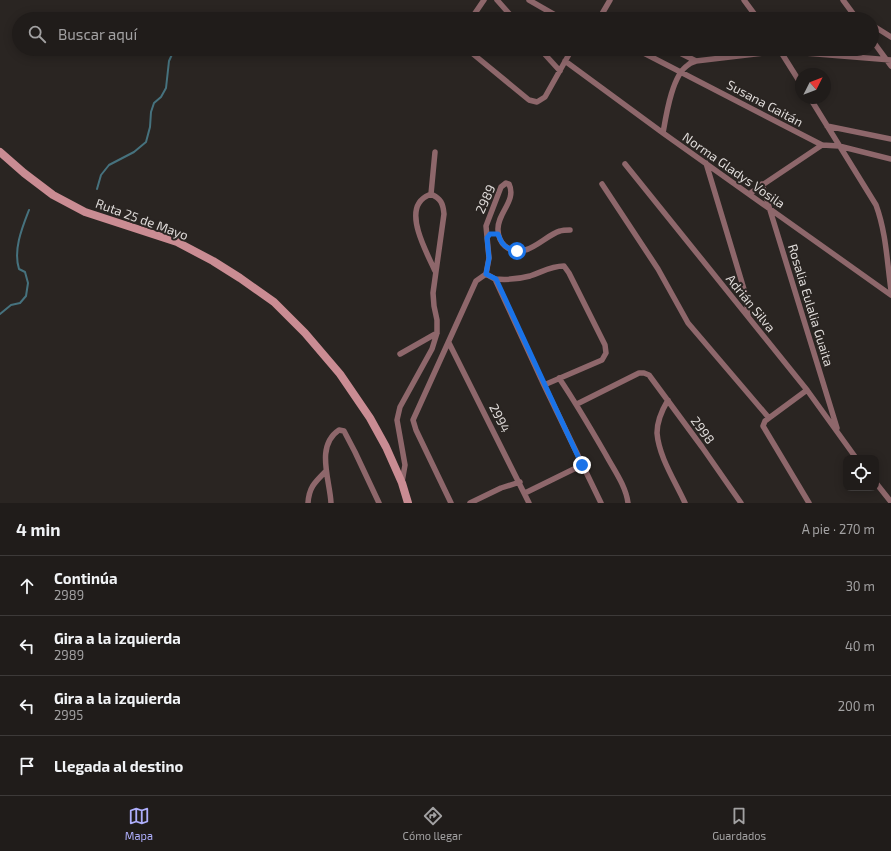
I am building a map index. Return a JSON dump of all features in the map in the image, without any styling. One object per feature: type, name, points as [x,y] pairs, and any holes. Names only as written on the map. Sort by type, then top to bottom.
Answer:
[{"type":"main road","name":"Ruta 25 de Mayo","points":[[0,152],[53,195],[86,212],[177,242],[213,261],[274,302],[305,333],[340,374],[370,418],[386,447],[402,483],[408,503]]},
{"type":"street","points":[[475,12],[484,0]]},
{"type":"street","points":[[498,0],[508,12]]},
{"type":"street","points":[[529,0],[550,12]]},
{"type":"street","points":[[602,12],[610,0]]},
{"type":"street","points":[[744,0],[753,12]]},
{"type":"street","points":[[842,0],[852,12]]},
{"type":"street","points":[[879,29],[891,37]]},
{"type":"street","points":[[879,48],[889,59],[891,66]]},
{"type":"street","points":[[476,56],[529,100],[537,102],[545,97],[568,56]]},
{"type":"street","points":[[546,56],[560,71]]},
{"type":"street","name":"Susana Gaitán","points":[[650,56],[822,146],[839,146],[891,159]]},
{"type":"street","points":[[686,56],[696,61]]},
{"type":"street","points":[[663,134],[669,100],[681,72],[687,65],[696,61],[734,56]]},
{"type":"street","points":[[783,56],[795,75]]},
{"type":"street","points":[[852,56],[889,59]]},
{"type":"street","name":"Norma Gladys Vosila","points":[[565,61],[663,134],[891,295]]},
{"type":"street","points":[[814,104],[876,205],[881,219],[891,290]]},
{"type":"street","points":[[828,126],[891,139]]},
{"type":"street","points":[[749,194],[762,184],[822,146]]},
{"type":"street","points":[[431,194],[435,152]]},
{"type":"street","points":[[706,163],[746,296],[748,316]]},
{"type":"street","name":"Adrián Silva","points":[[625,164],[667,218],[748,316],[839,432],[854,455]]},
{"type":"street","name":"2989","points":[[486,274],[489,258],[486,226],[487,222],[501,187],[509,184],[511,195],[498,225],[498,234]]},
{"type":"street","points":[[602,184],[658,269],[688,323],[769,418]]},
{"type":"street","name":"Rosalia Eulalia Guaita","points":[[762,184],[839,432]]},
{"type":"street","points":[[431,194],[423,198],[418,204],[415,216],[416,226],[435,271]]},
{"type":"street","points":[[402,483],[405,465],[397,420],[400,407],[432,349],[437,331],[433,293],[444,205],[439,198],[431,194]]},
{"type":"street","points":[[487,238],[490,234],[498,234],[502,243],[508,248],[517,251],[530,249],[561,230],[570,230]]},
{"type":"street","points":[[884,238],[891,244]]},
{"type":"street","points":[[451,503],[416,430],[413,420],[450,343],[476,281],[486,274],[496,279],[518,279],[555,266],[564,266],[569,273],[606,345],[606,353],[602,360],[544,385]]},
{"type":"street","points":[[496,279],[544,385],[601,503]]},
{"type":"street","points":[[400,354],[437,331]]},
{"type":"street","name":"2994","points":[[450,343],[520,482],[529,503]]},
{"type":"street","name":"2998","points":[[576,404],[639,373],[650,375],[702,446],[740,503]]},
{"type":"street","points":[[559,378],[576,404],[613,468],[622,485],[628,503]]},
{"type":"street","points":[[806,390],[765,421],[763,426],[809,503]]},
{"type":"street","points":[[668,400],[660,416],[657,433],[664,458],[685,503]]},
{"type":"street","points":[[330,503],[325,460],[328,445],[333,434],[339,430],[344,431],[379,503]]},
{"type":"street","points":[[525,493],[582,465]]},
{"type":"street","points":[[308,503],[309,493],[312,486],[326,471]]},
{"type":"street","points":[[470,503],[501,488],[520,482]]},
{"type":"street","points":[[879,487],[890,502],[884,503]]},
{"type":"waterway","points":[[97,189],[101,175],[109,165],[134,152],[146,142],[154,103],[161,97],[166,88],[169,61],[171,56]]},
{"type":"waterway","points":[[0,314],[11,305],[20,303],[26,296],[28,283],[25,272],[19,269],[17,254],[19,239],[29,210]]},
{"type":"route","points":[[517,251],[508,248],[502,243],[498,234],[490,234],[487,238],[489,258],[486,274],[496,279],[582,465]]}]
